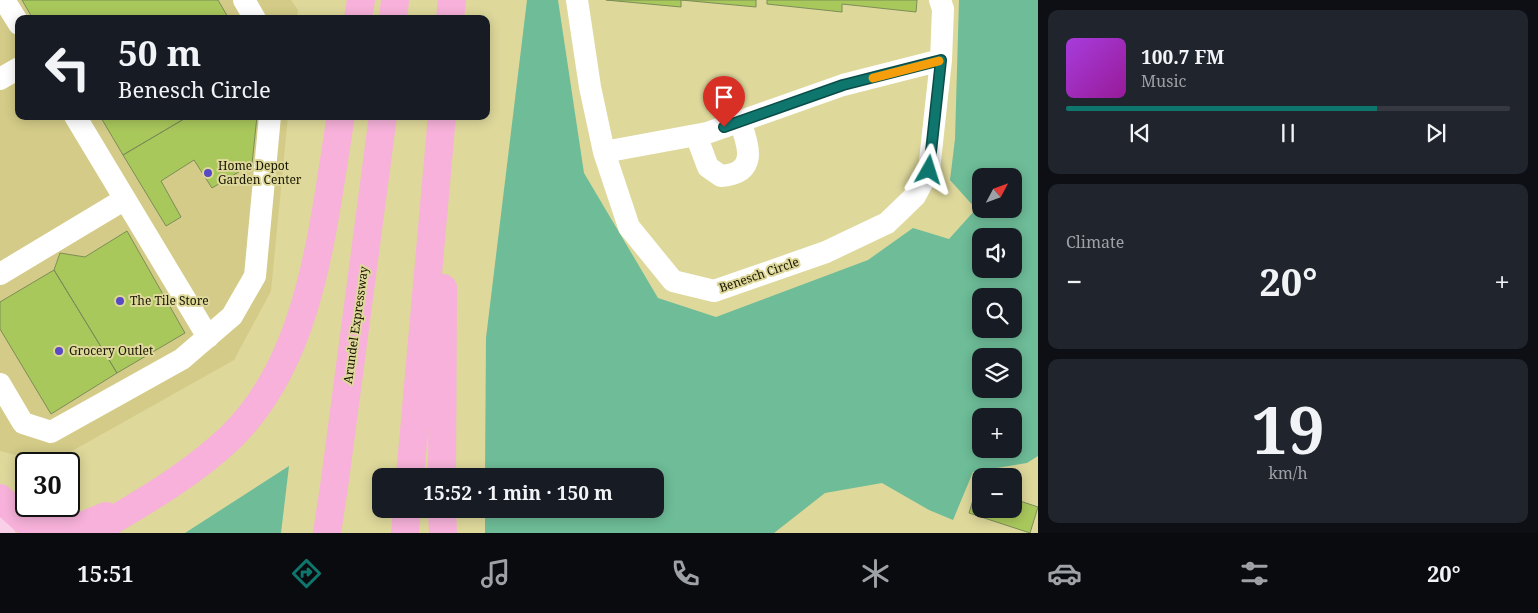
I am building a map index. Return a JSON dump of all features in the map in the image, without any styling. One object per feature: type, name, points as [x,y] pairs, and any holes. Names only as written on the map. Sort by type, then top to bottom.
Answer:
[{"type":"highway","points":[[359,15],[361,0]]},
{"type":"highway","points":[[394,15],[396,0]]},
{"type":"highway","points":[[450,15],[452,0]]},
{"type":"highway","points":[[91,533],[192,471],[232,436],[271,386],[297,331],[309,292],[320,241],[340,120]]},
{"type":"highway","name":"Arundel Expressway","points":[[327,533],[382,120]]},
{"type":"highway","points":[[411,468],[443,120]]},
{"type":"highway","points":[[442,468],[443,120]]},
{"type":"highway","points":[[0,498],[24,520],[77,528],[147,500]]},
{"type":"highway","points":[[405,533],[406,518]]},
{"type":"highway","points":[[442,518],[443,533]]},
{"type":"street","points":[[4,0],[15,18]]},
{"type":"street","points":[[244,0],[253,15]]},
{"type":"street","name":"Benesch Circle","points":[[577,0],[590,87],[604,152],[629,227],[673,281],[714,291],[826,252],[888,223],[915,196],[929,170],[941,60],[943,9],[940,0]]},
{"type":"street","points":[[604,152],[696,135],[740,122],[843,85],[941,60]]},
{"type":"street","points":[[0,80],[15,71]]},
{"type":"street","points":[[77,120],[208,337]]},
{"type":"street","points":[[0,384],[24,423],[51,432],[182,359],[232,316],[255,276],[270,120]]},
{"type":"street","points":[[696,135],[708,166],[721,176],[734,175],[745,168],[749,155],[746,137],[740,122]]},
{"type":"street","points":[[0,274],[124,199]]},
{"type":"shaded area","points":[[0,0],[291,0],[298,10],[297,15],[15,15],[15,120],[288,120],[271,291],[234,360],[70,452],[15,452],[15,455],[0,451]]},
{"type":"green space","points":[[527,0],[558,0],[584,173],[658,298],[716,317],[868,260],[913,228],[949,239],[972,213],[972,218],[1022,218],[1022,168],[972,168],[972,205],[950,180],[955,139],[959,0],[1038,0],[1038,456],[1027,463],[997,468],[972,468],[972,474],[953,520],[929,510],[882,483],[825,493],[774,533],[485,533],[485,518],[664,518],[664,468],[485,468],[486,338]]},
{"type":"green space","points":[[289,466],[281,533],[185,533]]},
{"type":"building","points":[[22,0],[218,0],[227,15],[31,15]]},
{"type":"building","points":[[606,0],[681,0],[681,7]]},
{"type":"building","points":[[681,0],[756,0],[756,7]]},
{"type":"building","points":[[767,0],[917,0],[916,12],[842,4],[842,12],[767,4]]},
{"type":"building","points":[[102,120],[182,120],[123,155]]},
{"type":"building","points":[[182,120],[257,120],[252,164],[212,188],[194,160],[161,181],[181,217],[166,226],[123,155]]},
{"type":"building","name":"The Tile Store","points":[[127,231],[185,333],[117,373],[54,270],[60,253],[85,257]]},
{"type":"building","name":"Grocery Outlet","points":[[54,270],[117,373],[51,414],[0,329],[0,302]]},
{"type":"building","points":[[1022,502],[1038,507],[1030,533],[984,518],[1022,518]]},
{"type":"building","points":[[972,503],[972,514],[969,513]]},
{"type":"slow traffic","points":[[873,78],[939,61]]},
{"type":"place","name":"Home Depot Garden Center","points":[[208,173]]},
{"type":"place","name":"The Tile Store","points":[[120,301]]},
{"type":"place","name":"Grocery Outlet","points":[[59,351]]},
{"type":"route","points":[[724,127],[843,85],[941,60],[929,170]]}]
